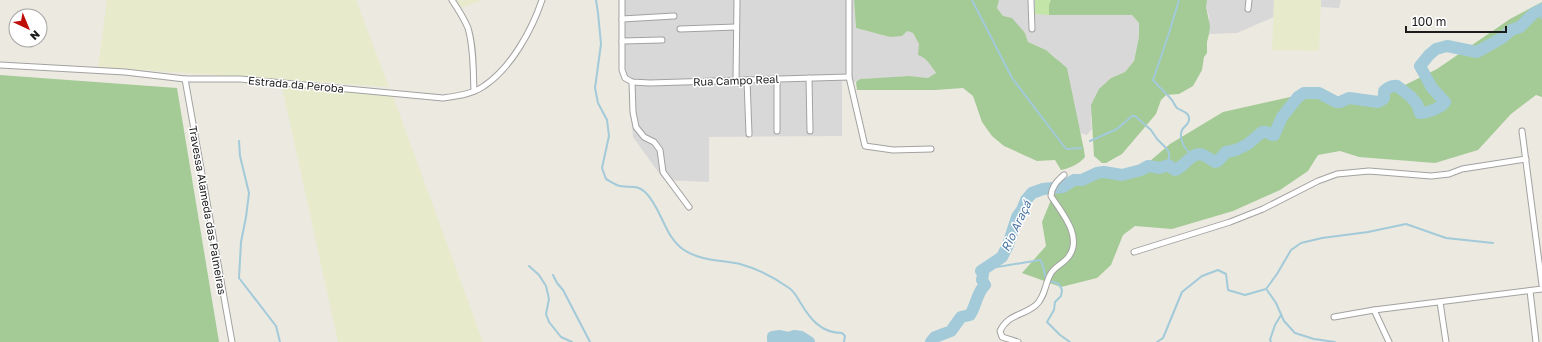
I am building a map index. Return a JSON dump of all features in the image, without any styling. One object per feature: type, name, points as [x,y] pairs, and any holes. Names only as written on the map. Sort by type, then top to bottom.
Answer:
[{"type":"street","points":[[452,0],[463,18],[469,32],[473,57],[474,91]]},
{"type":"street","name":"Estrada da Peroba","points":[[0,65],[124,72],[185,79],[240,79],[443,98],[457,96],[474,91],[484,86],[511,58],[533,25],[542,0]]},
{"type":"street","points":[[622,0],[622,41],[662,40]]},
{"type":"street","points":[[736,80],[737,0]]},
{"type":"street","points":[[849,0],[849,77],[865,146],[893,150],[931,149]]},
{"type":"street","points":[[1031,0],[1032,29]]},
{"type":"street","points":[[1248,9],[1249,0]]},
{"type":"street","points":[[622,19],[674,16]]},
{"type":"street","points":[[680,28],[736,27]]},
{"type":"street","name":"Rua Campo Real","points":[[622,41],[622,70],[625,78],[632,82],[650,83],[849,77]]},
{"type":"street","points":[[809,78],[810,132]]},
{"type":"street","name":"Travessa Alameda das Palmeiras","points":[[185,79],[232,342]]},
{"type":"street","points":[[777,79],[777,130]]},
{"type":"street","points":[[747,80],[749,134]]},
{"type":"street","points":[[632,82],[633,112],[636,127],[644,137],[654,142],[660,150],[663,172],[688,207]]},
{"type":"street","points":[[1522,131],[1542,285]]},
{"type":"street","points":[[1134,252],[1230,222],[1256,212],[1318,181],[1337,174],[1369,171],[1431,176],[1449,174],[1462,169],[1526,159]]},
{"type":"street","points":[[1018,342],[1002,337],[1000,331],[1003,325],[1014,316],[1035,306],[1042,297],[1049,276],[1055,268],[1065,261],[1073,250],[1074,240],[1071,231],[1051,196],[1053,186],[1056,181],[1064,175]]},
{"type":"street","points":[[1334,317],[1374,310],[1542,289]]},
{"type":"street","points":[[1530,291],[1536,342]]},
{"type":"street","points":[[1440,302],[1446,342]]},
{"type":"street","points":[[1374,310],[1390,342]]},
{"type":"shaded area","points":[[625,0],[854,0],[856,28],[890,37],[907,31],[913,33],[919,44],[923,57],[931,65],[936,74],[928,78],[909,76],[860,79],[856,82],[842,81],[842,136],[709,137],[709,182],[664,180],[633,137],[629,86],[625,65]]},
{"type":"shaded area","points":[[999,0],[1035,0],[1035,14],[1132,15],[1139,23],[1139,37],[1134,61],[1125,72],[1111,78],[1091,118],[1092,129],[1087,135],[1080,133],[1071,91],[1056,58],[1046,50],[1028,42],[1025,33],[1003,16],[997,8]]},
{"type":"shaded area","points":[[1207,0],[1274,0],[1274,17],[1237,33],[1209,34],[1209,16],[1206,7]]},
{"type":"shaded area","points":[[1321,0],[1341,0],[1339,8],[1321,7]]},
{"type":"green space","points":[[107,0],[356,0],[389,87],[98,67]]},
{"type":"green space","points":[[457,0],[482,0],[460,8]]},
{"type":"green space","points":[[854,0],[999,0],[997,8],[1003,16],[1012,18],[1025,33],[1028,42],[1046,50],[1067,68],[1085,157],[1074,166],[1061,170],[1055,160],[1037,161],[1004,146],[992,136],[982,122],[973,96],[963,88],[935,90],[857,90],[856,82],[860,79],[909,76],[928,78],[936,73],[926,60],[918,55],[919,44],[913,33],[907,31],[902,36],[890,37],[856,28]]},
{"type":"green space","points":[[1035,0],[1051,0],[1049,4],[1049,15],[1035,14]]},
{"type":"green space","points":[[1051,0],[1207,0],[1206,7],[1210,26],[1207,42],[1207,53],[1204,57],[1202,70],[1193,86],[1179,94],[1166,95],[1161,100],[1156,114],[1122,154],[1106,163],[1102,163],[1094,156],[1091,105],[1099,89],[1111,78],[1125,72],[1134,61],[1139,37],[1139,23],[1132,15],[1049,15],[1049,4]]},
{"type":"green space","points":[[1274,0],[1321,0],[1319,51],[1272,50]]},
{"type":"green space","points":[[1542,2],[1542,97],[1536,95],[1511,114],[1478,150],[1435,163],[1359,157],[1340,151],[1318,155],[1308,171],[1280,190],[1233,211],[1172,229],[1135,226],[1123,235],[1111,265],[1097,278],[1061,287],[1022,273],[1046,246],[1042,222],[1053,195],[1093,172],[1143,167],[1170,144],[1223,112],[1308,93],[1369,103],[1437,69],[1510,19]]},
{"type":"green space","points":[[0,75],[177,88],[219,342],[0,342]]},
{"type":"green space","points":[[282,87],[393,96],[483,342],[338,342]]},
{"type":"waterway","points":[[596,0],[601,44],[595,88],[598,103],[607,120],[609,136],[602,168],[606,179],[614,184],[624,187],[636,187],[645,192],[651,199],[672,238],[684,250],[704,258],[747,266],[772,277],[797,296],[808,314],[817,324],[828,331],[842,333],[845,336],[844,342]]},
{"type":"waterway","points":[[972,0],[1012,78],[1066,149],[1081,148]]},
{"type":"waterway","points":[[1179,0],[1153,80],[1172,100],[1177,108],[1189,116],[1189,122],[1182,130],[1181,137],[1186,149],[1195,155]]},
{"type":"waterway","name":"Rio Araçá","points":[[931,342],[935,337],[951,331],[961,317],[970,315],[980,291],[985,285],[982,280],[983,274],[981,271],[1002,257],[1008,245],[1017,217],[1026,200],[1032,193],[1043,189],[1063,187],[1074,180],[1082,180],[1097,173],[1104,172],[1122,175],[1141,170],[1148,166],[1160,168],[1168,165],[1175,170],[1192,157],[1199,154],[1215,162],[1218,161],[1226,152],[1236,150],[1248,144],[1262,132],[1274,135],[1282,117],[1298,97],[1304,93],[1319,93],[1336,102],[1349,98],[1378,102],[1384,98],[1384,91],[1392,86],[1397,86],[1410,96],[1417,104],[1420,113],[1430,111],[1445,102],[1432,88],[1420,66],[1429,55],[1436,49],[1447,46],[1477,52],[1502,38],[1511,30],[1520,27],[1534,13],[1542,9]]},
{"type":"waterway","points":[[1534,13],[1542,18]]},
{"type":"waterway","points":[[1090,141],[1117,129],[1132,116],[1135,116],[1151,130],[1157,139],[1167,149],[1169,153],[1169,165]]},
{"type":"waterway","points":[[239,141],[240,156],[249,193],[241,242],[239,278],[276,326],[280,342]]},
{"type":"waterway","points":[[1157,342],[1163,338],[1182,292],[1202,276],[1218,270],[1226,274],[1228,290],[1245,295],[1266,289],[1291,250],[1301,243],[1406,224],[1446,238],[1493,243]]},
{"type":"waterway","points":[[985,269],[1040,260],[1047,280],[1059,284],[1062,290],[1061,296],[1055,302],[1054,310],[1047,322],[1060,335],[1070,342]]},
{"type":"waterway","points":[[529,266],[539,275],[546,286],[549,299],[546,314],[549,322],[561,337],[572,342]]},
{"type":"waterway","points":[[553,275],[563,290],[590,342]]},
{"type":"waterway","points":[[1267,290],[1276,303],[1284,321],[1295,333],[1314,339],[1335,342]]},
{"type":"waterway","points":[[1271,342],[1270,340],[1275,325],[1281,315]]},
{"type":"waterway","name":"Rio Araçá","points":[[774,342],[773,337],[780,336],[789,338],[794,336],[801,337],[809,342]]}]
